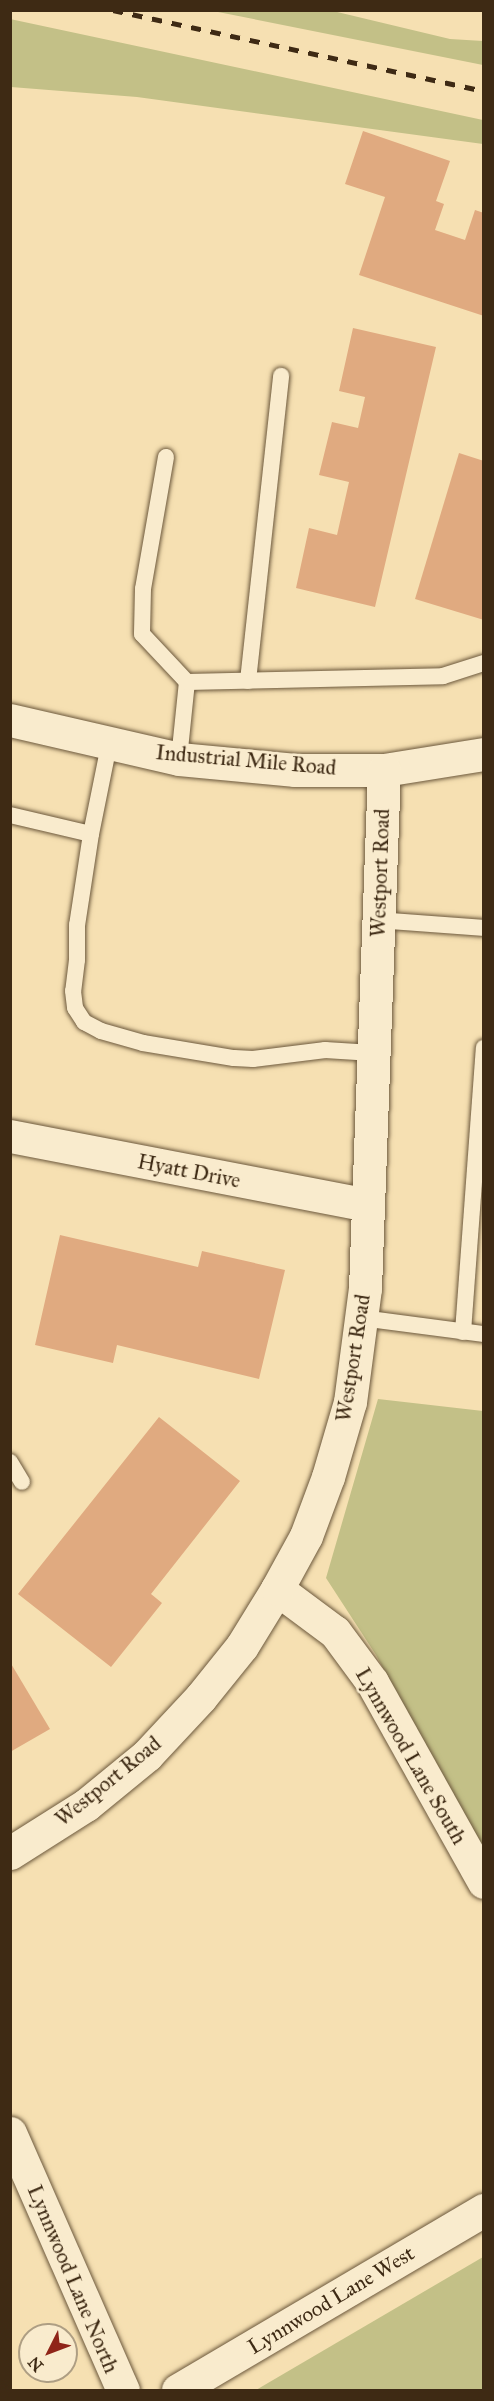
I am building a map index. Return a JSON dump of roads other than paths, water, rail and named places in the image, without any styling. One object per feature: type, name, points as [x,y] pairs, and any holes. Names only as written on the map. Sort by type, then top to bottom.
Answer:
[{"type":"street","name":"Industrial Mile Road","points":[[10,720],[109,745],[179,759],[295,770],[384,770],[483,754]]},
{"type":"street","name":"Westport Road","points":[[10,1853],[86,1805],[147,1755],[201,1697],[242,1646],[277,1589],[306,1536],[328,1477],[350,1401],[363,1318],[384,770]]},
{"type":"street","name":"Hyatt Drive","points":[[10,1136],[367,1205]]},
{"type":"street","name":"Lynnwood Lane South","points":[[277,1589],[335,1632],[372,1682],[483,1882]]},
{"type":"street","name":"Lynnwood Lane North","points":[[10,2133],[123,2391]]},
{"type":"street","name":"Lynnwood Lane West","points":[[178,2391],[483,2210]]},
{"type":"lane","points":[[248,681],[281,376]]},
{"type":"lane","points":[[166,457],[143,589],[142,634],[187,682],[443,676],[483,663]]},
{"type":"lane","points":[[179,759],[187,682]]},
{"type":"lane","points":[[109,745],[91,834],[77,925],[73,991],[75,1008],[84,1022],[101,1031],[143,1043],[234,1058],[325,1050],[373,1053]]},
{"type":"lane","points":[[10,814],[91,834]]},
{"type":"lane","points":[[378,920],[483,928]]},
{"type":"lane","points":[[463,1332],[483,1048]]},
{"type":"lane","points":[[363,1318],[483,1334]]},
{"type":"lane","points":[[10,1462],[22,1482]]},
{"type":"railway","points":[[113,10],[484,91]]}]
